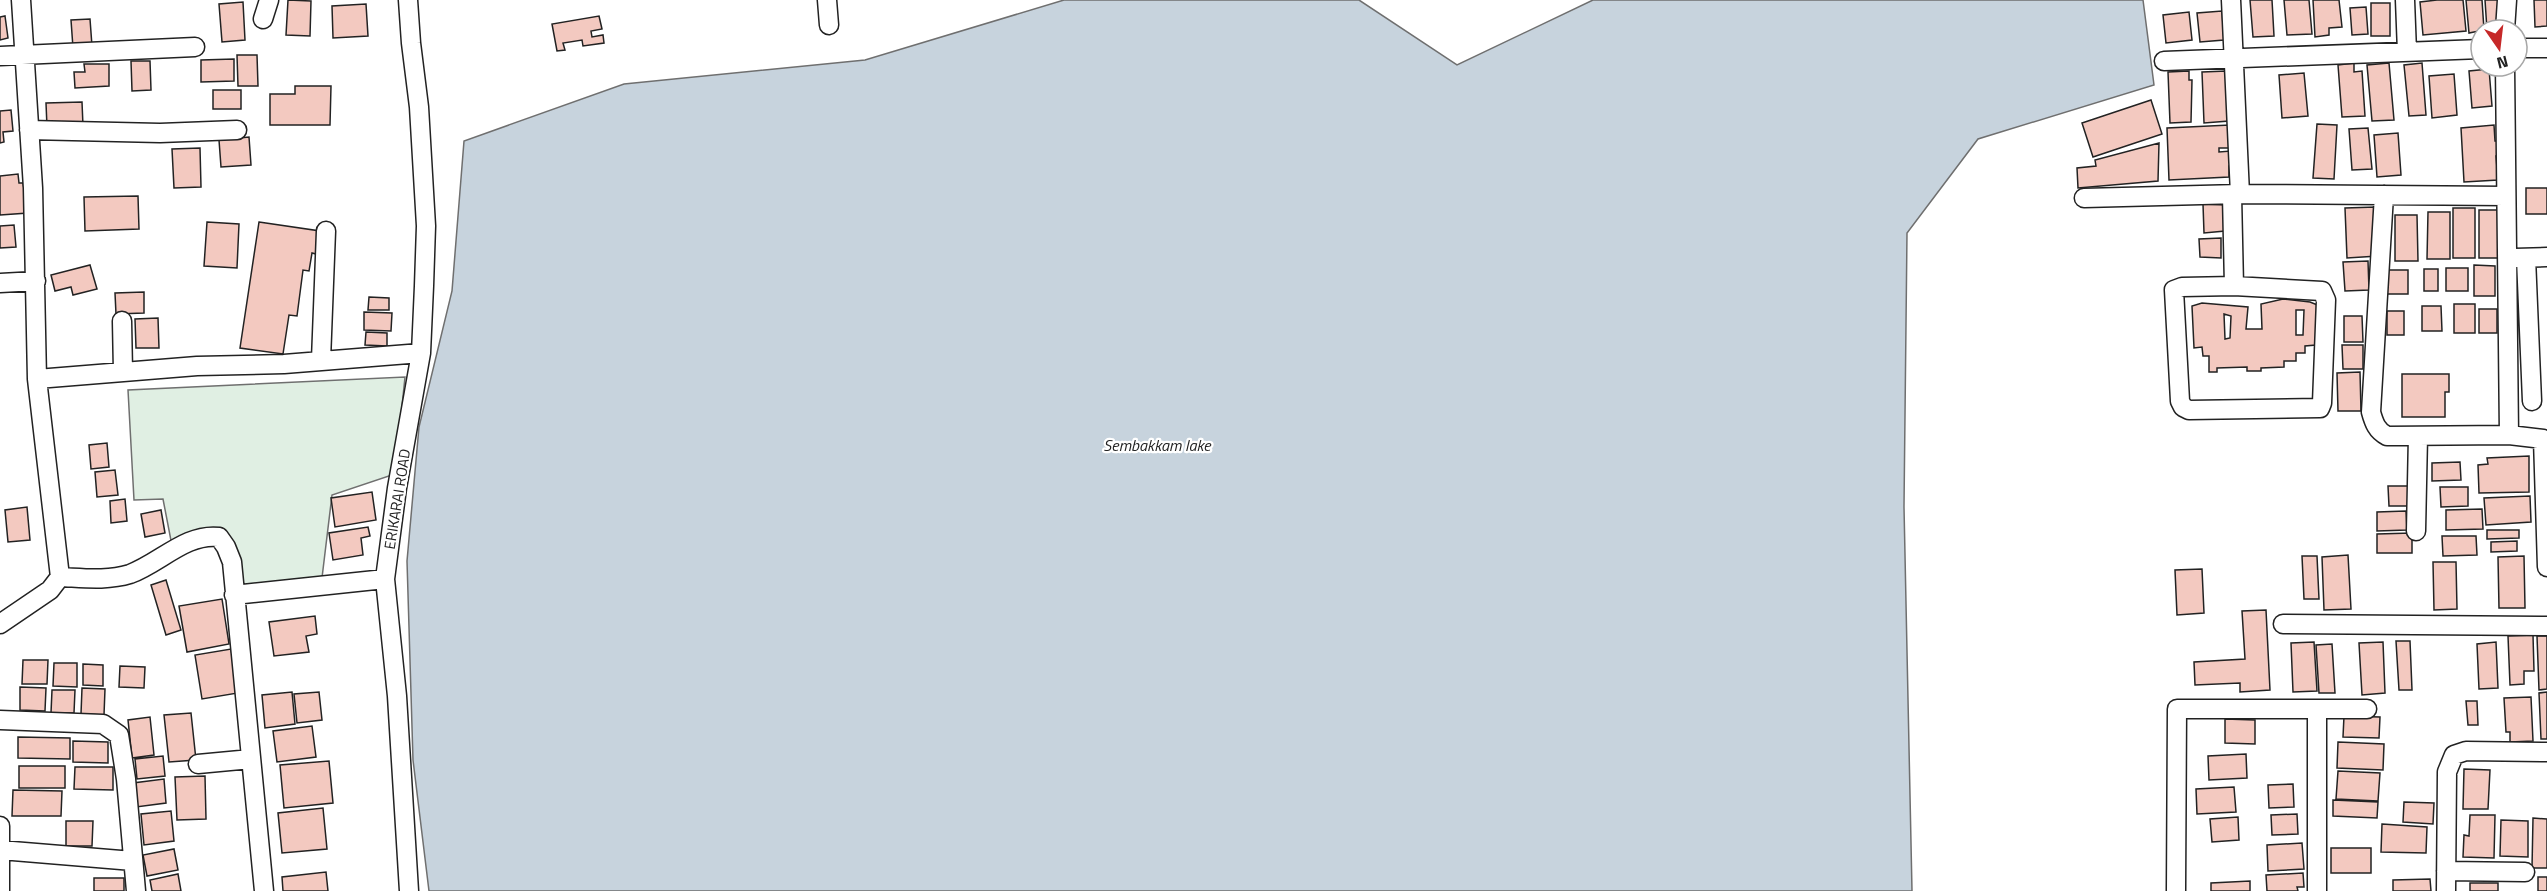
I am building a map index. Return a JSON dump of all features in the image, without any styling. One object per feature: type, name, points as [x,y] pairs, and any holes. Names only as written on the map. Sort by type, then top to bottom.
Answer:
[{"type":"street","points":[[0,624],[50,590],[60,577],[37,379],[36,281],[21,0]]},
{"type":"street","points":[[263,19],[269,0]]},
{"type":"street","name":"ERIKARAI ROAD","points":[[408,0],[426,226],[421,352],[385,579],[396,696],[409,891]]},
{"type":"street","points":[[827,0],[829,25]]},
{"type":"street","points":[[2231,0],[2236,194],[2234,286]]},
{"type":"street","points":[[2405,0],[2407,52]]},
{"type":"street","points":[[2506,18],[2507,0]]},
{"type":"street","points":[[0,56],[195,47]]},
{"type":"street","points":[[2529,48],[2547,48]]},
{"type":"street","points":[[2164,61],[2469,49]]},
{"type":"street","points":[[2505,78],[2510,435]]},
{"type":"street","points":[[29,130],[160,133],[237,130]]},
{"type":"street","points":[[2084,198],[2236,194],[2506,196]]},
{"type":"street","points":[[2384,195],[2371,412],[2374,424],[2381,433],[2387,436],[2510,435],[2545,439],[2547,567]]},
{"type":"street","points":[[321,360],[326,231]]},
{"type":"street","points":[[2507,258],[2547,257]]},
{"type":"street","points":[[2509,402],[2540,401],[2526,258]]},
{"type":"street","points":[[0,283],[36,281]]},
{"type":"street","points":[[2234,286],[2322,291],[2326,300],[2320,408],[2200,410],[2183,407],[2180,401],[2174,290],[2182,287],[2234,286]]},
{"type":"street","points":[[122,321],[123,372]]},
{"type":"street","points":[[37,379],[197,366],[285,364],[421,352]]},
{"type":"street","points":[[2416,531],[2418,436]]},
{"type":"street","points":[[60,577],[117,578],[133,573],[195,539],[208,536],[219,537],[226,547],[232,562],[264,891]]},
{"type":"street","points":[[234,595],[385,579]]},
{"type":"street","points":[[2283,624],[2547,626]]},
{"type":"street","points":[[2176,891],[2177,709],[2367,709]]},
{"type":"street","points":[[2317,710],[2317,891]]},
{"type":"street","points":[[0,720],[103,724],[119,735],[126,779],[136,891]]},
{"type":"street","points":[[2446,891],[2447,772],[2454,755],[2466,751],[2547,752]]},
{"type":"street","points":[[198,764],[251,759]]},
{"type":"street","points":[[0,826],[0,891]]},
{"type":"street","points":[[0,850],[133,861]]},
{"type":"street","points":[[2446,871],[2524,872]]},
{"type":"green space","points":[[405,377],[395,474],[332,495],[321,586],[234,595],[219,537],[173,551],[163,499],[134,500],[128,390]]},
{"type":"water","name":"Sembakkam lake","points":[[1064,0],[1359,0],[1457,65],[1593,0],[2143,0],[2154,85],[1978,139],[1907,233],[1904,507],[1912,891],[429,891],[413,760],[407,561],[419,427],[452,291],[464,141],[624,84],[865,60]]},
{"type":"building","points":[[288,0],[311,1],[310,36],[286,35]]},
{"type":"building","points":[[2250,0],[2272,0],[2274,36],[2253,37]]},
{"type":"building","points":[[2284,0],[2309,0],[2312,34],[2287,35]]},
{"type":"building","points":[[2313,0],[2339,0],[2342,27],[2329,28],[2329,35],[2315,37]]},
{"type":"building","points":[[2463,0],[2466,31],[2423,35],[2420,2]]},
{"type":"building","points":[[2466,0],[2482,0],[2483,18],[2469,18],[2469,33]]},
{"type":"building","points":[[2485,0],[2500,0],[2502,18],[2486,18]]},
{"type":"building","points":[[2534,0],[2547,0],[2547,26],[2535,27]]},
{"type":"building","points":[[243,2],[245,40],[222,42],[219,4]]},
{"type":"building","points":[[2371,3],[2390,3],[2390,36],[2371,36]]},
{"type":"building","points":[[366,4],[368,36],[333,38],[332,6]]},
{"type":"building","points":[[2366,7],[2368,34],[2352,35],[2350,8]]},
{"type":"building","points":[[2222,11],[2224,40],[2200,42],[2197,13]]},
{"type":"building","points":[[2189,12],[2192,40],[2166,43],[2163,15]]},
{"type":"building","points":[[5,16],[8,38],[0,40],[0,17]]},
{"type":"building","points":[[599,16],[602,29],[591,31],[592,37],[603,35],[604,43],[583,46],[582,40],[563,43],[565,50],[557,51],[552,24]]},
{"type":"building","points":[[90,19],[92,46],[73,48],[71,20]]},
{"type":"building","points":[[237,55],[257,55],[258,86],[238,86]]},
{"type":"building","points":[[234,59],[234,81],[201,82],[201,60]]},
{"type":"building","points":[[131,61],[150,61],[151,90],[132,91]]},
{"type":"building","points":[[2354,63],[2354,72],[2362,71],[2365,116],[2342,117],[2338,65]]},
{"type":"building","points":[[2389,63],[2394,120],[2372,121],[2367,65]]},
{"type":"building","points":[[2422,63],[2426,115],[2409,116],[2404,65]]},
{"type":"building","points":[[84,64],[109,64],[109,86],[75,88],[74,72],[85,72]]},
{"type":"building","points":[[2189,71],[2189,80],[2192,80],[2191,122],[2170,123],[2168,72]]},
{"type":"building","points":[[2227,71],[2229,121],[2204,123],[2202,72]]},
{"type":"building","points":[[2304,73],[2308,116],[2282,118],[2279,75]]},
{"type":"building","points":[[2454,74],[2457,115],[2432,118],[2429,76]]},
{"type":"building","points":[[2470,78],[2490,78],[2492,106],[2472,108]]},
{"type":"building","points":[[295,86],[331,86],[330,125],[270,125],[270,94],[295,94]]},
{"type":"building","points":[[213,90],[241,90],[241,109],[213,109]]},
{"type":"building","points":[[2151,100],[2162,134],[2093,157],[2082,123]]},
{"type":"building","points":[[82,102],[83,126],[47,127],[46,103]]},
{"type":"building","points":[[11,110],[13,131],[3,132],[4,142],[0,143],[0,111]]},
{"type":"building","points":[[2317,124],[2337,125],[2334,179],[2313,178]]},
{"type":"building","points":[[2230,125],[2231,148],[2219,148],[2219,152],[2231,151],[2232,166],[2229,166],[2229,177],[2169,180],[2167,128]]},
{"type":"building","points":[[2494,125],[2495,141],[2498,141],[2499,156],[2496,156],[2498,180],[2464,182],[2461,128]]},
{"type":"building","points":[[2368,128],[2372,169],[2352,170],[2349,129]]},
{"type":"building","points":[[2398,133],[2401,175],[2377,177],[2374,135]]},
{"type":"building","points":[[249,137],[251,165],[221,167],[219,140]]},
{"type":"building","points":[[2159,143],[2158,181],[2078,188],[2077,168],[2096,166],[2095,160]]},
{"type":"building","points":[[200,148],[201,187],[174,188],[172,149]]},
{"type":"building","points":[[18,174],[19,183],[23,183],[28,213],[0,215],[0,176]]},
{"type":"building","points":[[2526,188],[2547,188],[2547,214],[2526,214]]},
{"type":"building","points":[[138,196],[139,229],[85,231],[84,197]]},
{"type":"building","points":[[2203,204],[2225,205],[2225,231],[2204,233]]},
{"type":"building","points":[[2376,207],[2378,256],[2347,258],[2345,208]]},
{"type":"building","points":[[2453,208],[2475,208],[2475,258],[2453,258]]},
{"type":"building","points":[[2479,210],[2502,210],[2502,258],[2479,258]]},
{"type":"building","points":[[2428,212],[2450,212],[2450,259],[2427,259]]},
{"type":"building","points":[[2395,215],[2417,215],[2418,261],[2395,261]]},
{"type":"building","points":[[207,222],[239,224],[237,268],[204,266]]},
{"type":"building","points":[[259,222],[320,231],[316,254],[312,253],[309,271],[303,270],[297,316],[289,315],[283,354],[240,348]]},
{"type":"building","points":[[14,225],[16,247],[0,248],[0,226]]},
{"type":"building","points":[[2221,238],[2221,258],[2200,257],[2199,239]]},
{"type":"building","points":[[2368,261],[2369,290],[2345,291],[2343,262]]},
{"type":"building","points":[[90,265],[97,289],[73,295],[71,287],[55,291],[51,275]]},
{"type":"building","points":[[2474,265],[2495,266],[2495,296],[2474,296]]},
{"type":"building","points":[[2446,268],[2468,268],[2468,291],[2446,291]]},
{"type":"building","points":[[2424,269],[2438,269],[2438,291],[2424,291]]},
{"type":"building","points":[[2387,270],[2408,270],[2408,294],[2387,294]]},
{"type":"building","points":[[144,292],[144,313],[116,314],[115,293]]},
{"type":"building","points":[[369,297],[389,298],[389,310],[368,310]]},
{"type":"building","points":[[2283,299],[2310,302],[2320,306],[2316,345],[2305,346],[2305,353],[2296,353],[2296,361],[2284,361],[2284,367],[2261,368],[2261,371],[2247,371],[2247,367],[2217,368],[2217,372],[2209,372],[2209,356],[2203,356],[2202,347],[2194,348],[2192,306],[2202,303],[2248,307],[2246,329],[2262,329],[2261,304]],"holes":[[[2296,310],[2304,310],[2303,335],[2296,335]],[[2224,314],[2231,316],[2230,338],[2225,339]]]},
{"type":"building","points":[[2454,304],[2475,304],[2475,333],[2454,333]]},
{"type":"building","points":[[2422,306],[2441,306],[2442,331],[2422,331]]},
{"type":"building","points":[[2479,309],[2497,309],[2497,333],[2479,333]]},
{"type":"building","points":[[2387,311],[2404,311],[2404,335],[2387,335]]},
{"type":"building","points":[[364,312],[392,313],[391,331],[364,330]]},
{"type":"building","points":[[2344,316],[2362,316],[2363,342],[2344,342]]},
{"type":"building","points":[[158,318],[159,348],[136,348],[135,319]]},
{"type":"building","points":[[366,332],[387,333],[387,346],[365,345]]},
{"type":"building","points":[[2342,345],[2363,345],[2363,369],[2343,369]]},
{"type":"building","points":[[2360,372],[2361,411],[2338,411],[2337,373]]},
{"type":"building","points":[[2402,374],[2449,374],[2449,392],[2445,392],[2445,417],[2402,417]]},
{"type":"building","points":[[107,443],[109,467],[91,469],[89,445]]},
{"type":"building","points":[[2529,456],[2529,492],[2479,493],[2478,465],[2488,464],[2487,458]]},
{"type":"building","points":[[2460,462],[2461,480],[2432,481],[2432,463]]},
{"type":"building","points":[[115,470],[118,495],[97,497],[95,472]]},
{"type":"building","points":[[2388,486],[2411,486],[2412,506],[2389,506]]},
{"type":"building","points":[[2440,487],[2468,487],[2468,506],[2441,507]]},
{"type":"building","points":[[372,492],[376,520],[335,527],[331,498]]},
{"type":"building","points":[[2530,496],[2531,522],[2486,525],[2484,498]]},
{"type":"building","points":[[125,499],[127,521],[111,523],[110,501]]},
{"type":"building","points":[[27,507],[30,540],[8,542],[5,510]]},
{"type":"building","points":[[2482,509],[2483,529],[2446,530],[2446,510]]},
{"type":"building","points":[[161,510],[165,533],[145,537],[141,514]]},
{"type":"building","points":[[2406,511],[2407,530],[2377,531],[2377,512]]},
{"type":"building","points":[[368,527],[370,536],[361,538],[363,555],[333,560],[329,533]]},
{"type":"building","points":[[2487,530],[2519,530],[2519,538],[2487,539]]},
{"type":"building","points":[[2412,533],[2412,553],[2377,553],[2377,534]]},
{"type":"building","points":[[2442,536],[2476,536],[2477,555],[2443,556]]},
{"type":"building","points":[[2517,541],[2517,551],[2491,552],[2491,542]]},
{"type":"building","points":[[2348,555],[2351,609],[2324,610],[2322,557]]},
{"type":"building","points":[[2302,556],[2317,556],[2319,599],[2304,599]]},
{"type":"building","points":[[2524,556],[2525,608],[2499,608],[2498,557]]},
{"type":"building","points":[[2433,562],[2456,562],[2457,609],[2434,610]]},
{"type":"building","points":[[2202,569],[2204,613],[2177,615],[2175,570]]},
{"type":"building","points":[[166,580],[181,630],[166,635],[151,585]]},
{"type":"building","points":[[222,599],[229,644],[187,652],[179,606]]},
{"type":"building","points":[[2266,610],[2270,690],[2240,692],[2240,683],[2195,685],[2194,662],[2245,659],[2242,611]]},
{"type":"building","points":[[315,616],[317,634],[306,636],[309,652],[274,656],[269,622]]},
{"type":"building","points":[[2533,635],[2534,671],[2524,671],[2524,684],[2510,685],[2508,636]]},
{"type":"building","points":[[2537,636],[2547,636],[2547,689],[2539,690]]},
{"type":"building","points":[[2396,641],[2410,641],[2412,690],[2399,690]]},
{"type":"building","points":[[2314,642],[2317,691],[2293,692],[2291,643]]},
{"type":"building","points":[[2383,642],[2385,693],[2362,695],[2359,643]]},
{"type":"building","points":[[2496,642],[2498,688],[2479,689],[2477,644]]},
{"type":"building","points":[[2332,644],[2335,693],[2319,693],[2316,645]]},
{"type":"building","points":[[231,649],[238,693],[202,699],[195,655]]},
{"type":"building","points":[[23,660],[48,660],[47,684],[22,684]]},
{"type":"building","points":[[54,663],[77,663],[77,687],[53,686]]},
{"type":"building","points":[[83,664],[103,665],[103,686],[83,685]]},
{"type":"building","points":[[120,666],[145,667],[144,688],[119,687]]},
{"type":"building","points":[[20,687],[46,688],[45,711],[20,710]]},
{"type":"building","points":[[82,688],[105,689],[104,715],[81,714]]},
{"type":"building","points":[[52,690],[75,690],[74,713],[51,713]]},
{"type":"building","points":[[292,692],[295,724],[265,728],[262,695]]},
{"type":"building","points":[[319,692],[322,720],[297,723],[294,694]]},
{"type":"building","points":[[2547,692],[2547,739],[2541,739],[2539,693]]},
{"type":"building","points":[[2531,697],[2533,741],[2510,742],[2510,732],[2506,732],[2504,698]]},
{"type":"building","points":[[2466,701],[2477,701],[2478,725],[2468,725]]},
{"type":"building","points":[[191,713],[196,760],[169,762],[164,715]]},
{"type":"building","points":[[2344,716],[2380,717],[2379,738],[2343,737]]},
{"type":"building","points":[[150,717],[154,755],[132,758],[128,720]]},
{"type":"building","points":[[2225,719],[2255,720],[2255,744],[2225,743]]},
{"type":"building","points":[[312,726],[316,757],[277,762],[273,731]]},
{"type":"building","points":[[18,737],[70,738],[70,759],[18,758]]},
{"type":"building","points":[[73,741],[108,742],[108,763],[73,762]]},
{"type":"building","points":[[2338,742],[2384,744],[2383,770],[2337,768]]},
{"type":"building","points":[[2246,754],[2247,778],[2209,780],[2208,756]]},
{"type":"building","points":[[163,756],[165,776],[137,779],[135,759]]},
{"type":"building","points":[[329,761],[333,803],[284,808],[280,765]]},
{"type":"building","points":[[19,766],[65,766],[65,788],[19,788]]},
{"type":"building","points":[[75,767],[113,767],[113,790],[74,789]]},
{"type":"building","points":[[2464,769],[2490,770],[2488,809],[2463,809]]},
{"type":"building","points":[[2338,771],[2380,773],[2378,801],[2336,799]]},
{"type":"building","points":[[205,776],[206,819],[177,820],[175,777]]},
{"type":"building","points":[[164,779],[166,803],[136,807],[133,783]]},
{"type":"building","points":[[2293,784],[2294,807],[2269,808],[2268,785]]},
{"type":"building","points":[[2234,787],[2236,812],[2197,814],[2196,789]]},
{"type":"building","points":[[13,790],[62,791],[61,816],[12,816]]},
{"type":"building","points":[[2333,800],[2378,802],[2377,818],[2333,816]]},
{"type":"building","points":[[2404,802],[2434,803],[2433,824],[2403,822]]},
{"type":"building","points":[[323,808],[327,849],[282,853],[278,813]]},
{"type":"building","points":[[171,811],[174,841],[144,845],[141,814]]},
{"type":"building","points":[[2297,814],[2298,834],[2272,835],[2271,815]]},
{"type":"building","points":[[2470,815],[2495,815],[2494,858],[2463,857],[2464,835],[2469,836]]},
{"type":"building","points":[[2238,817],[2239,840],[2212,842],[2210,819]]},
{"type":"building","points":[[2533,818],[2547,819],[2547,868],[2532,868]]},
{"type":"building","points":[[2501,820],[2528,821],[2528,857],[2500,856]]},
{"type":"building","points":[[66,821],[93,821],[92,846],[66,846]]},
{"type":"building","points":[[2382,824],[2427,827],[2426,853],[2381,852]]},
{"type":"building","points":[[2302,843],[2304,869],[2268,871],[2267,845]]},
{"type":"building","points":[[2331,848],[2371,848],[2371,873],[2331,873]]},
{"type":"building","points":[[174,849],[178,870],[147,876],[143,855]]},
{"type":"building","points":[[326,872],[328,891],[283,891],[282,877]]},
{"type":"building","points":[[2303,873],[2304,887],[2297,887],[2298,891],[2267,891],[2266,875]]},
{"type":"building","points":[[178,874],[181,891],[152,891],[150,880]]},
{"type":"building","points":[[2538,877],[2547,877],[2547,891],[2538,891]]},
{"type":"building","points":[[94,878],[124,878],[124,891],[94,891]]},
{"type":"building","points":[[2430,879],[2431,891],[2393,891],[2393,880]]},
{"type":"building","points":[[2250,881],[2250,891],[2211,891],[2211,883]]},
{"type":"building","points":[[2470,883],[2498,883],[2498,891],[2470,891]]}]
